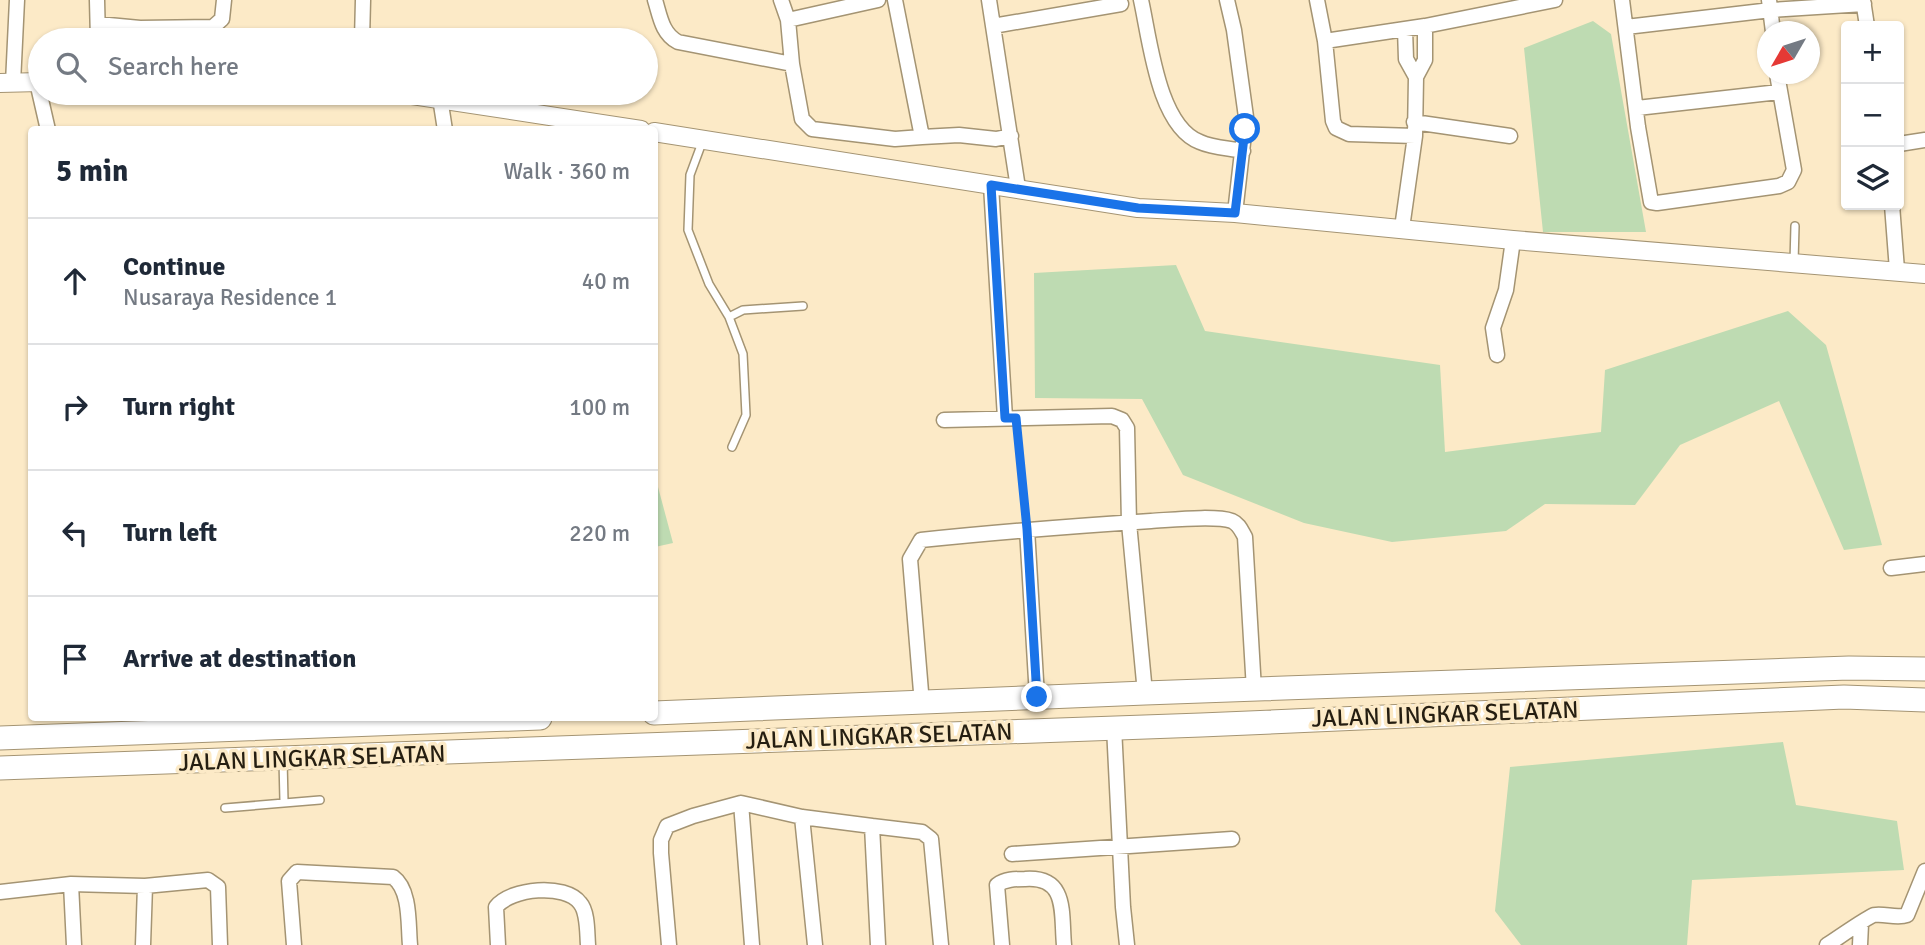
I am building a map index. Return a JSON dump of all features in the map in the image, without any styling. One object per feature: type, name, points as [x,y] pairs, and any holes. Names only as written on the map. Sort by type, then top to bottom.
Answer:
[{"type":"highway","name":"JALAN LINGKAR SELATAN","points":[[658,713],[1849,668],[1925,669]]},
{"type":"highway","points":[[1196,692],[1201,725]]},
{"type":"highway","name":"JALAN LINGKAR SELATAN","points":[[0,768],[1201,725],[1844,697],[1925,700]]},
{"type":"highway","name":"JALAN LINGKAR SELATAN","points":[[0,738],[441,721]]},
{"type":"highway","points":[[425,754],[428,722]]},
{"type":"street","points":[[18,0],[7,83],[28,82]]},
{"type":"street","points":[[97,0],[98,28]]},
{"type":"street","points":[[98,24],[140,28],[213,27],[222,19],[224,0]]},
{"type":"street","points":[[362,28],[363,0]]},
{"type":"street","points":[[655,0],[664,30],[678,42],[792,64]]},
{"type":"street","points":[[781,0],[788,20],[792,64],[802,119],[812,129],[895,139],[959,135],[996,139],[1011,136]]},
{"type":"street","points":[[788,20],[878,0]]},
{"type":"street","points":[[895,0],[922,137]]},
{"type":"street","points":[[989,0],[1018,188]]},
{"type":"street","points":[[1141,0],[1164,101],[1174,121],[1185,134],[1200,142],[1243,151]]},
{"type":"street","points":[[1227,0],[1234,30],[1246,117],[1235,213]]},
{"type":"street","points":[[1317,0],[1325,41],[1333,121],[1339,131],[1349,134],[1415,129],[1510,136]]},
{"type":"street","points":[[1325,41],[1424,26],[1555,0]]},
{"type":"street","points":[[1622,0],[1638,127],[1651,202],[1779,186],[1788,182],[1794,170],[1778,84]]},
{"type":"street","points":[[1626,27],[1770,5],[1863,2],[1866,21]]},
{"type":"street","points":[[993,26],[1121,4]]},
{"type":"street","points":[[1402,228],[1415,129],[1416,77],[1425,60],[1424,26]]},
{"type":"street","points":[[1405,29],[1406,59],[1416,77]]},
{"type":"street","points":[[1637,108],[1779,92]]},
{"type":"street","points":[[43,105],[47,126]]},
{"type":"street","points":[[441,105],[444,126]]},
{"type":"street","points":[[484,105],[616,126]]},
{"type":"street","points":[[658,133],[1138,208],[1235,213],[1513,240],[1925,274]]},
{"type":"street","points":[[1904,143],[1925,140]]},
{"type":"street","points":[[991,185],[1010,418]]},
{"type":"street","points":[[1892,210],[1898,270]]},
{"type":"street","points":[[1497,355],[1493,328],[1506,290],[1513,240]]},
{"type":"street","points":[[944,420],[1112,416],[1122,420],[1127,428],[1129,523],[1145,693]]},
{"type":"street","points":[[922,704],[910,559],[921,540],[1027,529],[1223,519],[1238,525],[1245,537],[1254,690]]},
{"type":"street","points":[[1027,529],[1037,697]]},
{"type":"street","points":[[1891,568],[1925,564]]},
{"type":"street","points":[[1114,727],[1127,945]]},
{"type":"street","points":[[741,803],[752,945]]},
{"type":"street","points":[[669,945],[661,853],[661,840],[667,826],[741,803],[802,817],[922,832],[931,839],[941,945]]},
{"type":"street","points":[[802,817],[815,945]]},
{"type":"street","points":[[872,826],[878,945]]},
{"type":"street","points":[[1012,854],[1232,839]]},
{"type":"street","points":[[294,945],[289,881],[297,872],[393,877],[404,891],[410,945]]},
{"type":"street","points":[[1002,945],[998,885],[1003,881],[1025,878],[1052,884],[1058,892],[1064,945]]},
{"type":"street","points":[[0,892],[71,884],[145,886],[208,880],[218,887],[220,945]]},
{"type":"street","points":[[1827,945],[1868,917],[1907,915],[1924,880]]},
{"type":"street","points":[[71,884],[74,945]]},
{"type":"street","points":[[143,945],[145,886]]},
{"type":"street","points":[[499,945],[496,907],[501,901],[508,897],[555,889],[573,895],[583,906],[589,945]]},
{"type":"street","points":[[1860,945],[1861,924]]},
{"type":"lane","points":[[704,139],[690,175],[688,230],[709,284],[729,317],[743,354],[746,415],[732,447]]},
{"type":"lane","points":[[1794,262],[1795,226]]},
{"type":"lane","points":[[729,317],[743,310],[803,306]]},
{"type":"lane","points":[[283,759],[284,801]]},
{"type":"lane","points":[[225,808],[320,800]]},
{"type":"path","points":[[1010,418],[1027,529]]},
{"type":"green space","points":[[1593,21],[1611,34],[1646,232],[1543,232],[1524,48]]},
{"type":"green space","points":[[1176,265],[1205,331],[1440,365],[1445,452],[1601,432],[1605,370],[1788,311],[1826,345],[1882,545],[1844,550],[1779,401],[1680,445],[1635,505],[1545,504],[1506,531],[1392,542],[1304,523],[1183,475],[1142,399],[1035,398],[1034,273]]},
{"type":"green space","points":[[658,487],[673,543],[658,546]]},
{"type":"green space","points":[[1783,742],[1796,805],[1897,821],[1904,870],[1692,880],[1687,945],[1521,945],[1495,911],[1510,767]]},
{"type":"route","points":[[1037,697],[1027,529],[1016,418],[1005,418],[991,185],[1138,208],[1235,213],[1245,129]]}]
